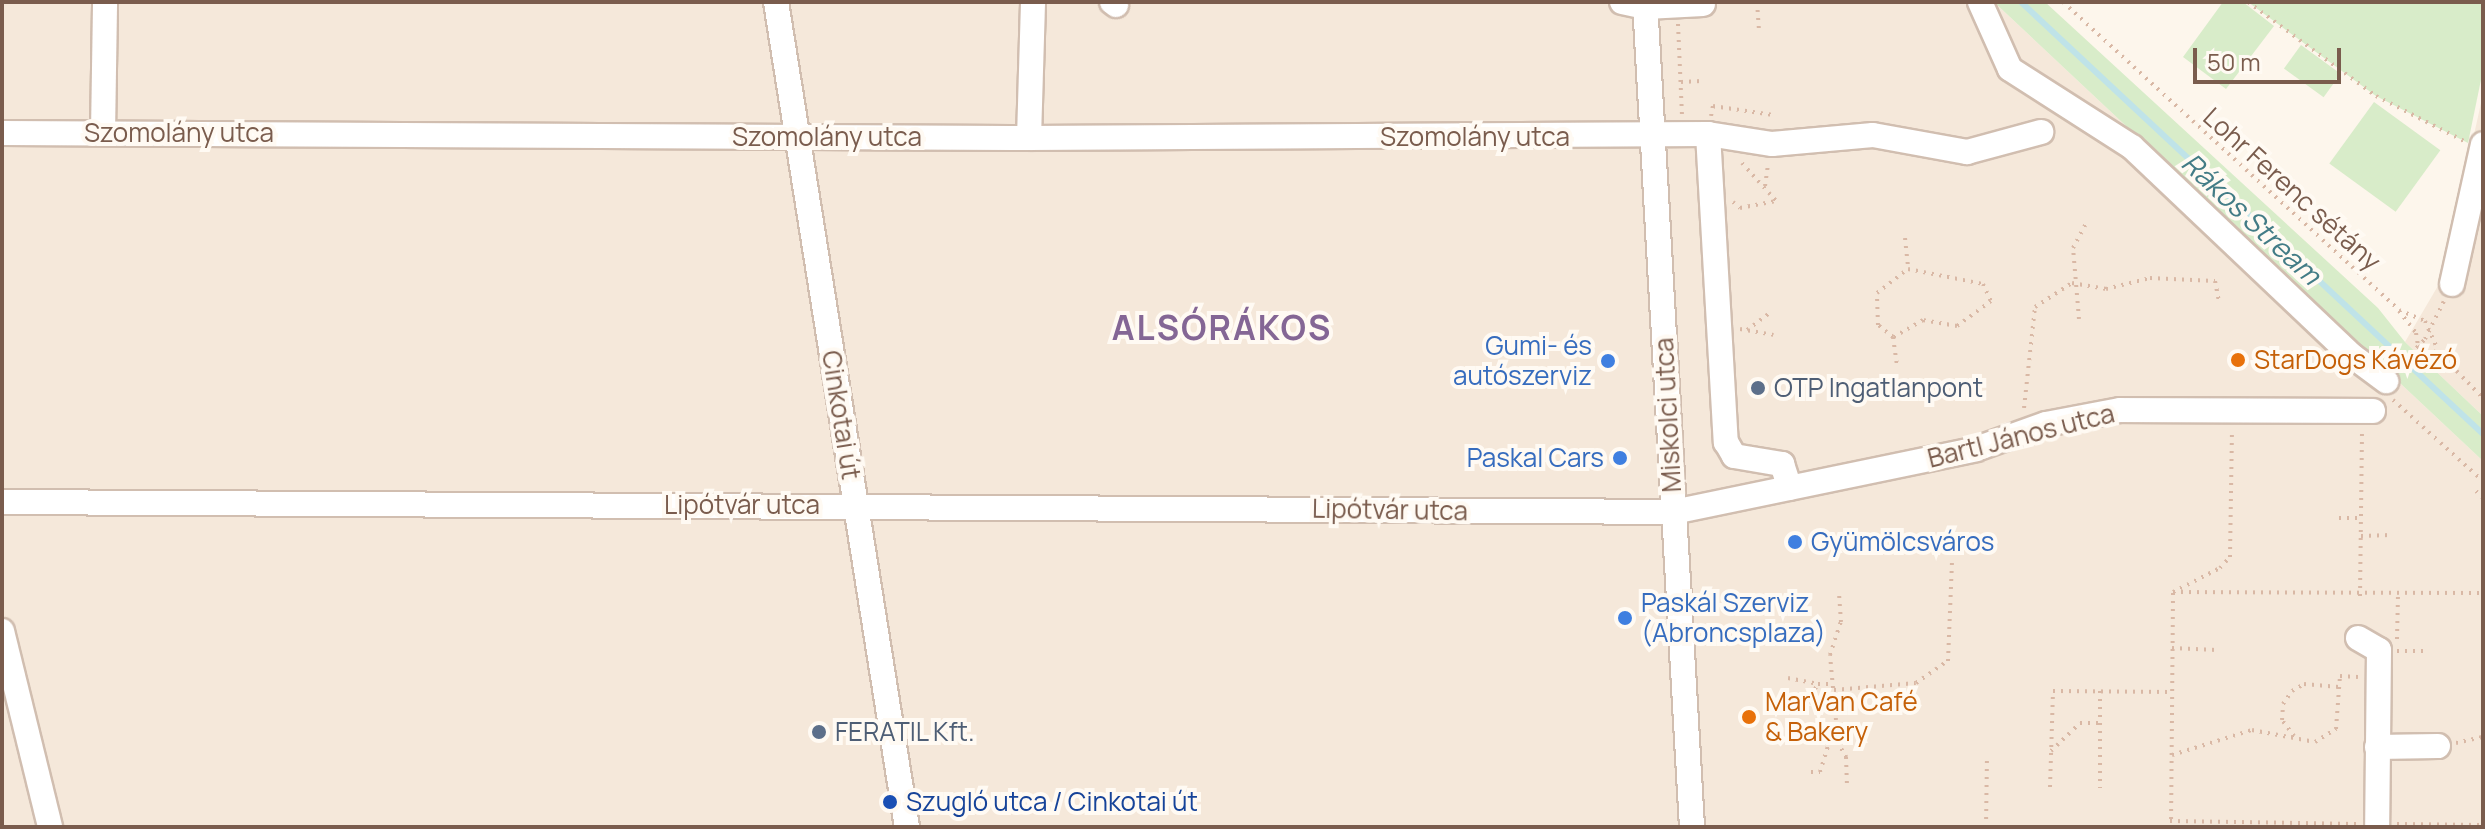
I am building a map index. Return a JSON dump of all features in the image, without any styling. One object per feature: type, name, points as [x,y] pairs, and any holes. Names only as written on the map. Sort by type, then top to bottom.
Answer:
[{"type":"street","points":[[103,133],[105,2]]},
{"type":"street","name":"Cinkotai út","points":[[776,2],[907,827]]},
{"type":"street","points":[[1029,138],[1033,2]]},
{"type":"street","points":[[1980,2],[2010,69],[2132,147],[2351,355],[2379,396]]},
{"type":"street","points":[[1638,4],[1703,4]]},
{"type":"street","name":"Miskolci utca","points":[[1638,4],[1651,137],[1692,827]]},
{"type":"street","name":"Szomolány utca","points":[[2,133],[1029,138],[1651,137],[1708,134],[1772,144],[1873,135],[1967,152],[2041,132]]},
{"type":"street","points":[[1708,134],[1726,442],[1734,456],[1782,464],[1790,488]]},
{"type":"street","points":[[2452,284],[2479,146]]},
{"type":"street","name":"Bartl János utca","points":[[1673,512],[1976,449],[2025,431],[2120,410],[2232,413],[2379,396]]},
{"type":"street","name":"Lipótvár utca","points":[[2,502],[1673,512]]},
{"type":"street","points":[[2,631],[50,827]]},
{"type":"street","points":[[2358,638],[2379,650],[2377,826]]},
{"type":"street","points":[[2377,747],[2438,746]]},
{"type":"path","points":[[1757,2],[1759,31]]},
{"type":"path","name":"Lohr Ferenc sétány","points":[[2063,2],[2399,310],[2418,314],[2429,330]]},
{"type":"path","points":[[2248,2],[2376,96],[2479,146]]},
{"type":"path","points":[[1677,5],[1683,135]]},
{"type":"path","points":[[1681,82],[1702,81]]},
{"type":"path","points":[[1713,106],[1773,115]]},
{"type":"path","points":[[1712,200],[1729,199],[1740,208],[1777,202],[1735,155]]},
{"type":"path","points":[[2079,319],[2072,283],[2073,248],[2087,222]]},
{"type":"path","points":[[1905,238],[1908,269]]},
{"type":"path","points":[[1893,337],[1923,320],[1957,326],[1991,301],[1983,284],[1908,269],[1877,293],[1878,325],[1893,337],[1897,364]]},
{"type":"path","points":[[2025,431],[2023,391],[2035,307],[2072,283],[2106,289],[2150,278],[2215,281],[2219,301]]},
{"type":"path","points":[[2360,596],[2361,518],[2379,396],[2429,330],[2452,284]]},
{"type":"path","points":[[2399,310],[2416,333],[2418,346]]},
{"type":"path","points":[[1747,330],[1772,311]]},
{"type":"path","points":[[2429,330],[2440,354],[2483,398]]},
{"type":"path","points":[[2418,346],[2440,354]]},
{"type":"path","points":[[2379,396],[2483,481]]},
{"type":"path","points":[[2173,592],[2220,568],[2230,557],[2232,413]]},
{"type":"path","points":[[2476,491],[2483,498]]},
{"type":"path","points":[[2339,518],[2361,518]]},
{"type":"path","points":[[2361,536],[2391,535]]},
{"type":"path","points":[[1788,678],[1834,687],[1916,683],[1948,661],[1952,560]]},
{"type":"path","points":[[2173,592],[2360,596],[2483,593]]},
{"type":"path","points":[[2173,592],[2170,824],[2483,825]]},
{"type":"path","points":[[1811,772],[1820,772],[1833,735],[1834,687],[1830,655],[1841,622],[1839,594]]},
{"type":"path","points":[[2172,648],[2217,650]]},
{"type":"path","points":[[2397,651],[2423,651]]},
{"type":"path","points":[[2172,755],[2252,730],[2315,742],[2336,729],[2340,676]]},
{"type":"path","points":[[1818,684],[1816,696],[1832,703]]},
{"type":"path","points":[[2296,737],[2282,720],[2283,704],[2292,691],[2304,684],[2339,687]]},
{"type":"path","points":[[2050,787],[2053,691],[2172,692]]},
{"type":"path","points":[[2100,691],[2100,788]]},
{"type":"path","points":[[2051,751],[2080,723],[2100,723]]},
{"type":"path","points":[[1833,735],[1846,757],[1847,784]]},
{"type":"path","points":[[1986,827],[1987,757]]},
{"type":"shaded area","points":[[2,2],[1994,2],[2483,461],[2483,827],[2,827]]},
{"type":"shaded area","points":[[2483,94],[2483,416],[2405,342],[2442,279]]},
{"type":"green space","points":[[1994,2],[2045,2],[2378,308],[2405,342],[2483,416],[2483,461]]},
{"type":"green space","points":[[2223,2],[2243,2],[2274,26],[2226,89],[2183,57]]},
{"type":"green space","points":[[2248,2],[2483,2],[2483,70],[2468,143],[2376,96]]},
{"type":"green space","points":[[2301,45],[2341,74],[2324,97],[2284,68]]},
{"type":"green space","points":[[2374,102],[2440,150],[2396,212],[2329,163]]},
{"type":"waterway","name":"Rákos Stream","points":[[2021,2],[2483,434]]},
{"type":"place","name":"StarDogs Kávézó","points":[[2238,360]]},
{"type":"place","name":"Gumi- és autószerviz","points":[[1608,361]]},
{"type":"place","name":"OTP Ingatlanpont","points":[[1758,388]]},
{"type":"place","name":"Paskal Cars","points":[[1620,458]]},
{"type":"place","name":"Gyümölcsváros","points":[[1795,542]]},
{"type":"place","name":"Paskál Szerviz (Abroncsplaza)","points":[[1625,618]]},
{"type":"place","name":"MarVan Café & Bakery","points":[[1749,717]]},
{"type":"place","name":"FERATIL Kft.","points":[[819,732]]},
{"type":"place","name":"Szugló utca / Cinkotai út","points":[[890,802]]},
{"type":"district","name":"ALSÓRÁKOS","points":[[1222,328]]}]
